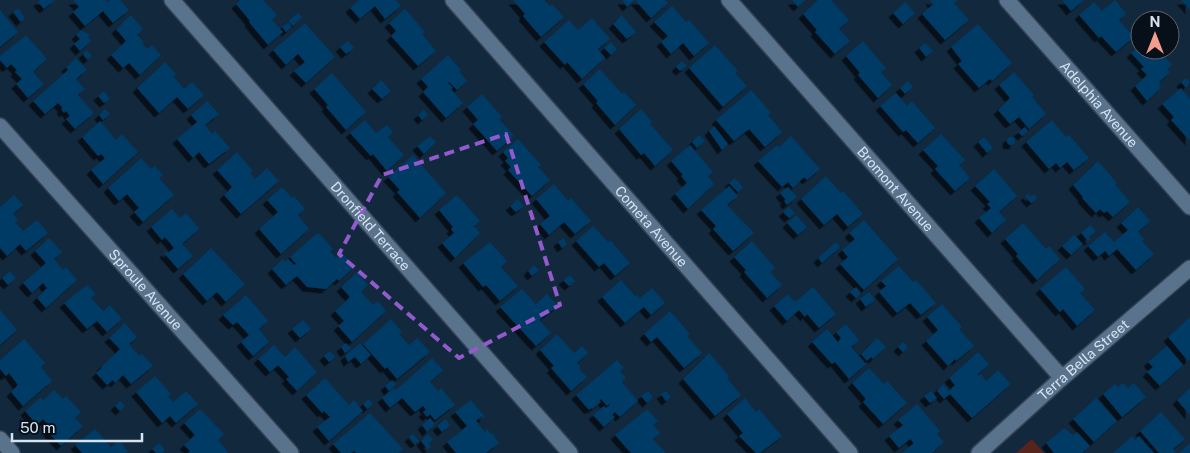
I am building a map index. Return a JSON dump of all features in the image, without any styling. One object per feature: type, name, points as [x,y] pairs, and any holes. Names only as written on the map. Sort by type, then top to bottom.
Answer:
[{"type":"street","name":"Dronfield Terrace","points":[[172,0],[570,453]]},
{"type":"street","name":"Cometa Avenue","points":[[453,0],[850,453]]},
{"type":"street","name":"Bromont Avenue","points":[[729,0],[1062,378]]},
{"type":"street","name":"Adelphia Avenue","points":[[1007,0],[1190,207]]},
{"type":"street","name":"Sproule Avenue","points":[[0,126],[291,453]]},
{"type":"street","name":"Terra Bella Street","points":[[980,453],[1062,378],[1190,268]]},
{"type":"street","points":[[0,439],[12,453]]},
{"type":"highlighted area","points":[[506,134],[560,305],[459,358],[339,254],[382,175]]},
{"type":"shaded area","points":[[1032,439],[1044,453],[1016,453]]},
{"type":"building","points":[[40,0],[55,0],[44,9],[38,2]]},
{"type":"building","points":[[73,0],[106,0],[108,2],[120,0],[129,10],[113,23],[103,11],[85,26],[73,12],[79,7]]},
{"type":"building","points":[[241,0],[263,0],[277,15],[272,20],[283,32],[268,45],[236,4]]},
{"type":"building","points":[[359,0],[396,0],[401,6],[385,19],[375,6],[360,19],[350,8]]},
{"type":"building","points":[[513,0],[544,0],[550,6],[552,4],[564,17],[541,37],[523,16],[525,14]]},
{"type":"building","points":[[622,0],[635,0],[627,7]]},
{"type":"building","points":[[635,0],[665,0],[668,3],[651,18]]},
{"type":"building","points":[[792,0],[805,0],[798,7]]},
{"type":"building","points":[[818,0],[831,0],[849,20],[839,29],[850,41],[835,54],[815,32],[817,30],[803,14]]},
{"type":"building","points":[[930,0],[958,0],[954,3],[969,20],[945,40],[922,14],[933,4]]},
{"type":"building","points":[[1062,0],[1084,0],[1071,11]]},
{"type":"building","points":[[1115,0],[1126,14],[1119,20],[1130,32],[1130,40],[1116,52],[1101,36],[1099,38],[1079,15],[1094,2],[1102,11]]},
{"type":"building","points":[[1181,0],[1190,0],[1190,10],[1186,5]]},
{"type":"building","points":[[905,2],[915,13],[903,24],[893,13]]},
{"type":"building","points":[[672,6],[686,22],[689,20],[709,43],[694,56],[683,43],[671,54],[661,42],[668,36],[654,22]]},
{"type":"building","points":[[18,8],[25,18],[21,22],[13,12]]},
{"type":"building","points":[[405,9],[425,32],[422,34],[436,51],[418,66],[391,36],[396,31],[389,23]]},
{"type":"building","points":[[0,10],[18,32],[0,47]]},
{"type":"building","points":[[298,13],[302,17],[293,26],[288,21]]},
{"type":"building","points":[[131,15],[143,29],[137,35],[144,42],[142,43],[147,49],[152,45],[161,55],[140,75],[129,63],[123,68],[111,55],[126,41],[116,29]]},
{"type":"building","points":[[622,15],[636,32],[627,39],[613,24]]},
{"type":"building","points":[[592,18],[610,39],[598,49],[605,58],[582,79],[567,62],[565,65],[544,42],[569,20],[578,30]]},
{"type":"building","points":[[288,22],[292,27],[286,32],[282,27]]},
{"type":"building","points":[[305,23],[335,57],[306,83],[294,71],[305,62],[298,54],[286,65],[273,50]]},
{"type":"building","points":[[978,24],[1012,63],[992,81],[990,79],[979,88],[958,64],[962,61],[951,47]]},
{"type":"building","points":[[81,30],[90,35],[88,37],[91,41],[80,51],[74,44],[80,39],[76,35]]},
{"type":"building","points":[[26,35],[47,59],[33,72],[44,84],[28,98],[16,84],[22,79],[15,72],[17,70],[11,64],[7,68],[0,60],[0,56]]},
{"type":"building","points":[[348,41],[354,48],[346,54],[340,47]]},
{"type":"building","points":[[863,41],[886,68],[881,72],[892,85],[878,98],[858,75],[860,73],[846,56]]},
{"type":"building","points":[[611,42],[617,49],[611,55],[604,48]]},
{"type":"building","points":[[925,43],[933,51],[926,57],[919,48]]},
{"type":"building","points":[[715,45],[738,71],[735,73],[747,86],[723,107],[689,68]]},
{"type":"building","points":[[87,50],[92,56],[88,60],[83,54]]},
{"type":"building","points":[[448,55],[461,70],[459,71],[467,81],[457,90],[448,83],[463,103],[446,118],[423,92],[428,87],[421,79]]},
{"type":"building","points":[[76,58],[87,70],[76,79],[85,89],[78,95],[94,113],[75,129],[66,119],[70,116],[66,111],[64,113],[61,109],[63,108],[58,103],[45,114],[33,101],[68,70],[66,67]]},
{"type":"building","points":[[1138,60],[1168,60],[1172,65],[1167,69],[1170,72],[1159,82],[1161,88],[1147,101],[1135,86],[1147,75],[1141,69],[1144,67]]},
{"type":"building","points":[[682,61],[687,66],[680,71],[676,67]]},
{"type":"building","points":[[165,62],[176,74],[173,76],[184,89],[192,82],[204,95],[188,109],[177,97],[159,113],[137,88]]},
{"type":"building","points":[[600,69],[622,94],[624,92],[636,105],[615,125],[583,84]]},
{"type":"building","points":[[1014,72],[1034,95],[1032,97],[1046,114],[1029,129],[1019,117],[1010,124],[998,110],[1010,98],[999,85]]},
{"type":"building","points":[[332,73],[366,112],[346,130],[326,107],[328,105],[314,89]]},
{"type":"building","points":[[1186,78],[1190,82],[1186,88],[1181,82]]},
{"type":"building","points":[[381,80],[391,91],[382,99],[372,89]]},
{"type":"building","points":[[908,81],[913,87],[905,94],[900,88]]},
{"type":"building","points":[[1181,88],[1190,99],[1190,141],[1171,120],[1174,117],[1162,104]]},
{"type":"building","points":[[751,90],[771,113],[768,115],[782,132],[765,147],[749,129],[734,141],[716,120]]},
{"type":"building","points":[[104,91],[110,99],[104,103],[98,96]]},
{"type":"building","points":[[896,93],[907,106],[912,101],[935,128],[918,143],[906,130],[903,132],[880,106]]},
{"type":"building","points":[[482,94],[502,117],[499,119],[514,136],[497,151],[473,124],[478,120],[467,107]]},
{"type":"building","points":[[207,101],[219,114],[205,125],[212,134],[215,131],[230,148],[209,164],[199,152],[193,158],[177,139],[197,122],[191,115]]},
{"type":"building","points":[[105,109],[110,114],[103,120],[99,115]]},
{"type":"building","points":[[641,109],[652,122],[650,124],[673,150],[655,166],[644,153],[641,155],[619,129]]},
{"type":"building","points":[[424,110],[428,115],[422,120],[418,115]]},
{"type":"building","points":[[365,120],[376,133],[387,125],[393,132],[388,137],[404,155],[387,171],[373,154],[371,156],[350,133]]},
{"type":"building","points":[[1052,120],[1066,137],[1069,135],[1089,158],[1074,170],[1067,162],[1060,168],[1056,163],[1049,169],[1026,142]]},
{"type":"building","points":[[100,121],[116,140],[122,134],[138,152],[103,184],[91,170],[105,158],[101,154],[98,156],[82,137]]},
{"type":"building","points":[[714,126],[728,144],[722,150],[709,131]]},
{"type":"building","points":[[1025,127],[1028,131],[1022,136],[1018,132]]},
{"type":"building","points":[[941,134],[965,160],[959,165],[970,178],[955,191],[935,169],[938,166],[923,150]]},
{"type":"building","points":[[699,135],[705,141],[697,148],[692,142]]},
{"type":"building","points":[[430,136],[436,142],[424,154],[417,146]]},
{"type":"building","points":[[791,136],[820,169],[807,180],[804,177],[793,188],[788,182],[782,187],[758,161],[777,145],[779,147]]},
{"type":"building","points":[[984,137],[993,148],[987,153],[978,142]]},
{"type":"building","points":[[1011,137],[1015,141],[1011,145],[1007,141]]},
{"type":"building","points":[[518,139],[541,165],[538,167],[550,180],[532,196],[508,170],[511,167],[505,161],[508,158],[503,152]]},
{"type":"building","points":[[690,145],[713,172],[708,176],[714,184],[688,209],[675,194],[687,183],[671,161]]},
{"type":"building","points":[[237,152],[253,171],[250,173],[255,179],[267,168],[279,181],[241,214],[224,195],[232,187],[217,170]]},
{"type":"building","points":[[413,155],[446,193],[420,218],[397,192],[400,190],[388,177]]},
{"type":"building","points":[[141,158],[151,169],[155,166],[163,175],[159,178],[174,195],[143,222],[134,212],[139,208],[127,194],[119,201],[108,188]]},
{"type":"building","points":[[1098,161],[1130,202],[1113,217],[1107,211],[1104,213],[1100,209],[1096,213],[1073,185]]},
{"type":"building","points":[[994,169],[1017,196],[999,212],[1006,220],[992,233],[979,218],[991,208],[987,204],[990,202],[975,186]]},
{"type":"building","points":[[826,176],[841,193],[843,191],[863,214],[848,227],[837,214],[824,225],[801,199]]},
{"type":"building","points":[[735,178],[743,187],[738,192],[729,183]]},
{"type":"building","points":[[554,184],[568,201],[571,198],[591,221],[575,234],[564,222],[549,235],[540,224],[550,216],[536,199]]},
{"type":"building","points":[[729,186],[738,196],[727,205],[754,233],[733,251],[713,229],[716,226],[701,210]]},
{"type":"building","points":[[282,187],[292,198],[294,196],[305,209],[298,215],[309,229],[281,254],[259,229],[278,212],[267,200]]},
{"type":"building","points":[[788,187],[797,197],[787,205],[784,201],[786,200],[780,193]]},
{"type":"building","points":[[1028,194],[1030,197],[1034,194],[1037,198],[1031,203],[1025,196]]},
{"type":"building","points":[[14,195],[23,205],[13,214],[18,220],[15,222],[23,231],[37,220],[48,233],[26,251],[20,244],[7,256],[0,248],[0,207]]},
{"type":"building","points":[[457,195],[480,221],[474,226],[480,233],[455,258],[442,243],[454,233],[451,229],[453,227],[439,210]]},
{"type":"building","points":[[518,199],[524,206],[516,212],[510,206]]},
{"type":"building","points":[[789,207],[795,213],[789,218],[783,212]]},
{"type":"building","points":[[1138,207],[1150,221],[1138,232],[1144,239],[1142,241],[1154,254],[1136,270],[1117,249],[1109,256],[1105,251],[1098,257],[1088,246],[1105,232],[1114,242],[1128,230],[1121,223]]},
{"type":"building","points":[[172,209],[180,218],[186,213],[199,229],[182,244],[193,256],[178,269],[164,253],[166,251],[168,253],[174,248],[165,237],[162,240],[151,227]]},
{"type":"building","points":[[796,215],[807,227],[798,235],[787,223]]},
{"type":"building","points":[[864,220],[898,259],[864,290],[840,264],[848,257],[842,250],[855,239],[849,233]]},
{"type":"building","points":[[1023,223],[1046,249],[1049,246],[1060,259],[1037,280],[1016,256],[1018,254],[1005,239]]},
{"type":"building","points":[[1090,225],[1096,231],[1089,237],[1091,239],[1088,241],[1081,233]]},
{"type":"building","points":[[593,226],[608,242],[610,240],[630,263],[615,276],[604,263],[599,267],[576,241]]},
{"type":"building","points":[[317,233],[333,249],[330,251],[336,258],[342,253],[354,267],[339,281],[337,279],[326,289],[307,287],[297,276],[286,285],[272,269],[283,259],[285,262],[288,259],[294,265],[296,264],[290,257]]},
{"type":"building","points":[[1074,235],[1083,244],[1071,255],[1062,246]]},
{"type":"building","points":[[49,238],[62,252],[54,259],[63,270],[66,267],[77,280],[46,308],[37,298],[47,288],[43,283],[32,293],[23,283],[46,263],[35,251]]},
{"type":"building","points":[[563,238],[567,244],[562,248],[558,242]]},
{"type":"building","points":[[752,241],[775,268],[770,272],[782,285],[767,298],[744,272],[746,270],[734,257]]},
{"type":"building","points":[[490,242],[507,261],[501,267],[518,286],[500,301],[486,285],[483,287],[463,263]]},
{"type":"building","points":[[836,242],[840,247],[822,263],[818,258]]},
{"type":"building","points":[[211,248],[245,284],[226,302],[217,292],[207,301],[183,274]]},
{"type":"building","points":[[534,265],[539,270],[532,276],[528,271]]},
{"type":"building","points":[[899,266],[913,282],[916,280],[936,303],[921,315],[910,303],[897,313],[879,292],[886,286],[881,281]]},
{"type":"building","points":[[1066,267],[1085,289],[1080,293],[1095,310],[1077,326],[1063,309],[1060,312],[1040,289]]},
{"type":"building","points":[[10,271],[16,278],[8,285],[2,278]]},
{"type":"building","points":[[357,272],[368,285],[361,292],[373,305],[378,301],[386,311],[352,342],[338,326],[344,321],[335,311],[350,297],[341,287]]},
{"type":"building","points":[[570,275],[575,281],[569,286],[563,280]]},
{"type":"building","points":[[621,280],[635,296],[637,295],[640,298],[652,288],[665,303],[651,315],[644,307],[625,323],[602,297]]},
{"type":"building","points":[[87,285],[96,294],[91,298],[103,311],[110,305],[122,319],[107,332],[97,321],[87,329],[64,303]]},
{"type":"building","points":[[813,287],[836,314],[819,328],[807,314],[805,317],[799,310],[787,321],[774,306],[788,294],[795,302]]},
{"type":"building","points":[[856,287],[861,293],[856,298],[850,292]]},
{"type":"building","points":[[522,289],[536,304],[547,294],[558,306],[539,320],[551,333],[536,346],[500,307]]},
{"type":"building","points":[[869,292],[875,300],[866,307],[860,299]]},
{"type":"building","points":[[246,295],[268,321],[259,329],[269,342],[253,356],[241,342],[249,335],[237,322],[233,325],[223,315]]},
{"type":"building","points":[[942,304],[962,327],[959,329],[974,346],[948,366],[926,341],[938,330],[927,317]]},
{"type":"building","points":[[0,310],[17,330],[0,345]]},
{"type":"building","points":[[670,311],[690,334],[687,336],[702,353],[684,368],[657,337],[651,342],[644,334]]},
{"type":"building","points":[[1190,317],[1190,359],[1188,361],[1168,337]]},
{"type":"building","points":[[391,319],[402,332],[399,334],[409,345],[417,338],[430,352],[397,379],[387,367],[385,369],[363,344]]},
{"type":"building","points":[[303,320],[311,329],[300,338],[292,329]]},
{"type":"building","points":[[125,323],[137,337],[129,344],[139,356],[142,354],[153,366],[131,384],[123,375],[115,383],[113,380],[107,385],[96,373],[120,349],[109,338]]},
{"type":"building","points":[[846,324],[859,340],[851,347],[866,364],[849,379],[835,362],[832,364],[812,342],[827,329],[838,342],[841,338],[836,332]]},
{"type":"building","points":[[557,334],[574,353],[582,346],[588,353],[577,363],[581,368],[579,369],[587,377],[571,391],[551,368],[554,366],[540,350]]},
{"type":"building","points":[[877,338],[886,347],[873,359],[871,357],[867,361],[861,354]]},
{"type":"building","points":[[24,339],[45,363],[41,367],[52,381],[23,406],[11,392],[18,385],[9,373],[6,376],[0,369],[0,360]]},
{"type":"building","points":[[903,342],[908,347],[903,352],[898,347]]},
{"type":"building","points":[[346,343],[351,348],[345,353],[341,347]]},
{"type":"building","points":[[360,343],[371,355],[361,364],[355,357],[348,362],[345,356]]},
{"type":"building","points":[[274,345],[285,357],[295,347],[317,372],[297,391],[286,379],[289,377],[278,365],[270,372],[258,359]]},
{"type":"building","points":[[1167,346],[1183,365],[1160,386],[1147,372],[1153,367],[1148,362]]},
{"type":"building","points":[[330,351],[335,357],[329,362],[324,356]]},
{"type":"building","points":[[978,352],[989,364],[978,376],[981,374],[986,381],[998,370],[1011,384],[972,418],[950,394],[944,399],[937,391],[943,384],[949,391],[955,385],[949,378]]},
{"type":"building","points":[[709,353],[729,376],[727,378],[741,395],[715,416],[683,379]]},
{"type":"building","points":[[432,358],[443,370],[430,382],[438,391],[441,388],[455,405],[435,420],[430,414],[427,417],[423,412],[426,410],[423,406],[415,412],[402,398],[390,408],[382,398],[394,388],[396,390]]},
{"type":"building","points":[[617,360],[624,368],[620,371],[626,378],[622,382],[638,401],[620,417],[615,412],[612,415],[615,417],[604,427],[593,415],[604,406],[606,408],[610,405],[607,406],[601,399],[599,400],[601,402],[589,410],[576,395]]},
{"type":"building","points":[[869,368],[884,384],[887,381],[907,403],[883,424],[863,402],[866,399],[852,383]]},
{"type":"building","points":[[155,376],[171,394],[168,396],[173,402],[186,391],[198,404],[176,423],[170,416],[162,423],[136,392]]},
{"type":"building","points":[[325,378],[349,405],[354,400],[363,411],[329,441],[317,427],[330,417],[324,411],[322,413],[306,395]]},
{"type":"building","points":[[392,380],[396,384],[389,391],[385,386]]},
{"type":"building","points":[[1123,383],[1128,388],[1134,383],[1146,397],[1122,417],[1103,394],[1115,384],[1118,387]]},
{"type":"building","points":[[1190,388],[1190,415],[1177,400]]},
{"type":"building","points":[[54,390],[63,399],[66,396],[81,412],[75,418],[83,426],[61,446],[48,432],[52,429],[43,419],[37,425],[25,411],[41,397],[43,400]]},
{"type":"building","points":[[648,391],[653,397],[647,403],[641,396]]},
{"type":"building","points":[[666,391],[671,397],[666,401],[661,394]]},
{"type":"building","points":[[931,391],[937,398],[930,403],[924,396]]},
{"type":"building","points":[[745,398],[756,412],[759,409],[782,436],[760,453],[756,453],[739,436],[743,433],[727,414]]},
{"type":"building","points":[[1096,398],[1117,421],[1094,442],[1073,419]]},
{"type":"building","points":[[369,399],[373,404],[367,409],[363,404]]},
{"type":"building","points":[[471,400],[485,417],[481,416],[476,421],[485,432],[487,429],[492,433],[499,443],[486,453],[456,453],[447,442],[467,426],[455,412]]},
{"type":"building","points":[[120,401],[125,406],[120,411],[115,406]]},
{"type":"building","points":[[917,404],[940,431],[937,434],[944,442],[932,453],[902,453],[914,443],[910,439],[899,448],[889,436],[903,425],[898,420]]},
{"type":"building","points":[[200,409],[224,434],[218,440],[227,453],[188,453],[190,451],[184,445],[195,435],[184,423]]},
{"type":"building","points":[[647,409],[658,421],[653,425],[660,433],[653,439],[666,453],[631,453],[615,435]]},
{"type":"building","points":[[1161,412],[1185,439],[1173,449],[1176,452],[1174,453],[1159,453],[1140,431]]},
{"type":"building","points":[[370,413],[403,449],[399,453],[356,453],[354,451],[351,453],[341,453],[333,444]]},
{"type":"building","points":[[430,418],[435,424],[427,432],[422,425]]},
{"type":"building","points":[[446,419],[450,425],[442,432],[437,426]]},
{"type":"building","points":[[1064,428],[1073,435],[1077,432],[1090,446],[1082,453],[1054,453],[1046,443]]},
{"type":"building","points":[[95,429],[111,447],[119,440],[128,451],[126,453],[82,453],[75,445]]},
{"type":"building","points":[[413,434],[419,441],[415,444],[409,437]]},
{"type":"building","points":[[428,434],[433,440],[428,444],[431,447],[428,450],[421,441]]},
{"type":"building","points":[[1132,436],[1135,440],[1139,436],[1154,453],[1113,453]]},
{"type":"building","points":[[159,443],[165,450],[162,453],[156,453],[152,449]]},
{"type":"building","points":[[1190,443],[1190,453],[1179,453]]}]
